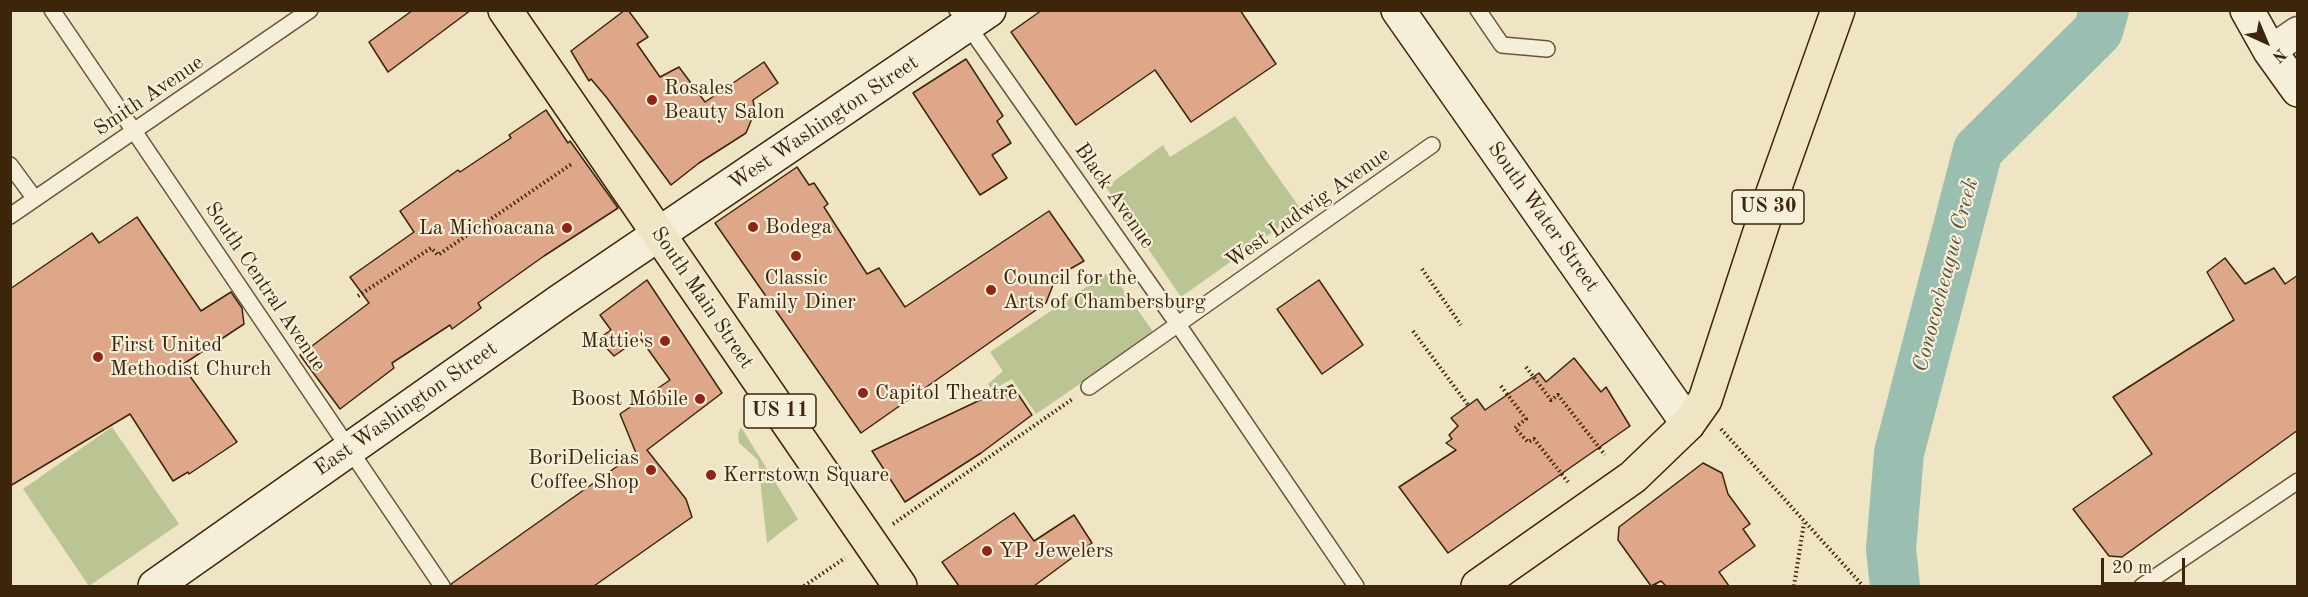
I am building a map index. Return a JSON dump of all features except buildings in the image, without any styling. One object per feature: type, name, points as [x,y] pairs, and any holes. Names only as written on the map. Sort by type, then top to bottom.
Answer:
[{"type":"main road","name":"South Main Street","points":[[505,10],[900,586]]},
{"type":"main road","name":"US 30","points":[[1478,586],[1703,425],[1705,400],[1770,201],[1838,10]]},
{"type":"street","name":"South Water Street","points":[[1398,10],[1703,425]]},
{"type":"street","points":[[2247,10],[2270,51],[2298,90]]},
{"type":"street","name":"West Washington Street","points":[[659,235],[971,16]]},
{"type":"street","points":[[2270,51],[2298,32]]},
{"type":"street","name":"East Washington Street","points":[[155,586],[560,301],[659,235]]},
{"type":"lane","name":"South Central Avenue","points":[[52,10],[442,586]]},
{"type":"lane","name":"Smith Avenue","points":[[10,216],[310,10]]},
{"type":"lane","points":[[1478,10],[1502,45],[1546,49]]},
{"type":"lane","name":"Black Avenue","points":[[971,16],[1356,586]]},
{"type":"lane","name":"West Ludwig Avenue","points":[[1089,387],[1179,326],[1432,145]]},
{"type":"lane","points":[[10,165],[35,199]]},
{"type":"lane","points":[[2142,586],[2298,481]]},
{"type":"path","points":[[358,296],[431,248],[438,255],[576,161]]},
{"type":"path","points":[[1422,269],[1461,325]]},
{"type":"path","points":[[1413,331],[1468,405]]},
{"type":"path","points":[[1526,367],[1551,400],[1558,395],[1605,455]]},
{"type":"path","points":[[1501,386],[1526,420],[1515,428],[1528,442],[1534,439],[1568,482]]},
{"type":"path","points":[[804,586],[1089,387]]},
{"type":"path","points":[[1703,425],[1804,523],[1863,586]]},
{"type":"path","points":[[1794,586],[1804,523]]},
{"type":"green space","points":[[1235,116],[1302,211],[1181,297],[1106,187],[1163,145],[1170,157]]},
{"type":"green space","points":[[1110,271],[1154,333],[1036,414],[1012,379],[992,390],[988,384],[1003,371],[990,352]]},
{"type":"green space","points":[[112,427],[179,524],[89,586],[23,489]]},
{"type":"green space","points":[[741,427],[798,519],[767,543],[758,460],[739,443],[738,434]]},
{"type":"waterway","name":"Conococheague Creek","points":[[1895,586],[1891,549],[1899,453],[1978,150],[2098,31],[2104,10]]},
{"type":"place","name":"Rosales Beauty Salon","points":[[652,100]]},
{"type":"place","name":"Bodega","points":[[753,227]]},
{"type":"place","name":"La Michoacana","points":[[567,228]]},
{"type":"place","name":"Classic Family Diner","points":[[796,256]]},
{"type":"place","name":"Council for the Arts of Chambersburg","points":[[991,290]]},
{"type":"place","name":"Mattie's","points":[[665,341]]},
{"type":"place","name":"First United Methodist Church","points":[[98,357]]},
{"type":"place","name":"Capitol Theatre","points":[[863,393]]},
{"type":"place","name":"Boost Mobile","points":[[700,399]]},
{"type":"place","name":"BoriDelicias Coffee Shop","points":[[651,470]]},
{"type":"place","name":"Kerrstown Square","points":[[711,475]]},
{"type":"place","name":"YP Jewelers","points":[[987,551]]}]
